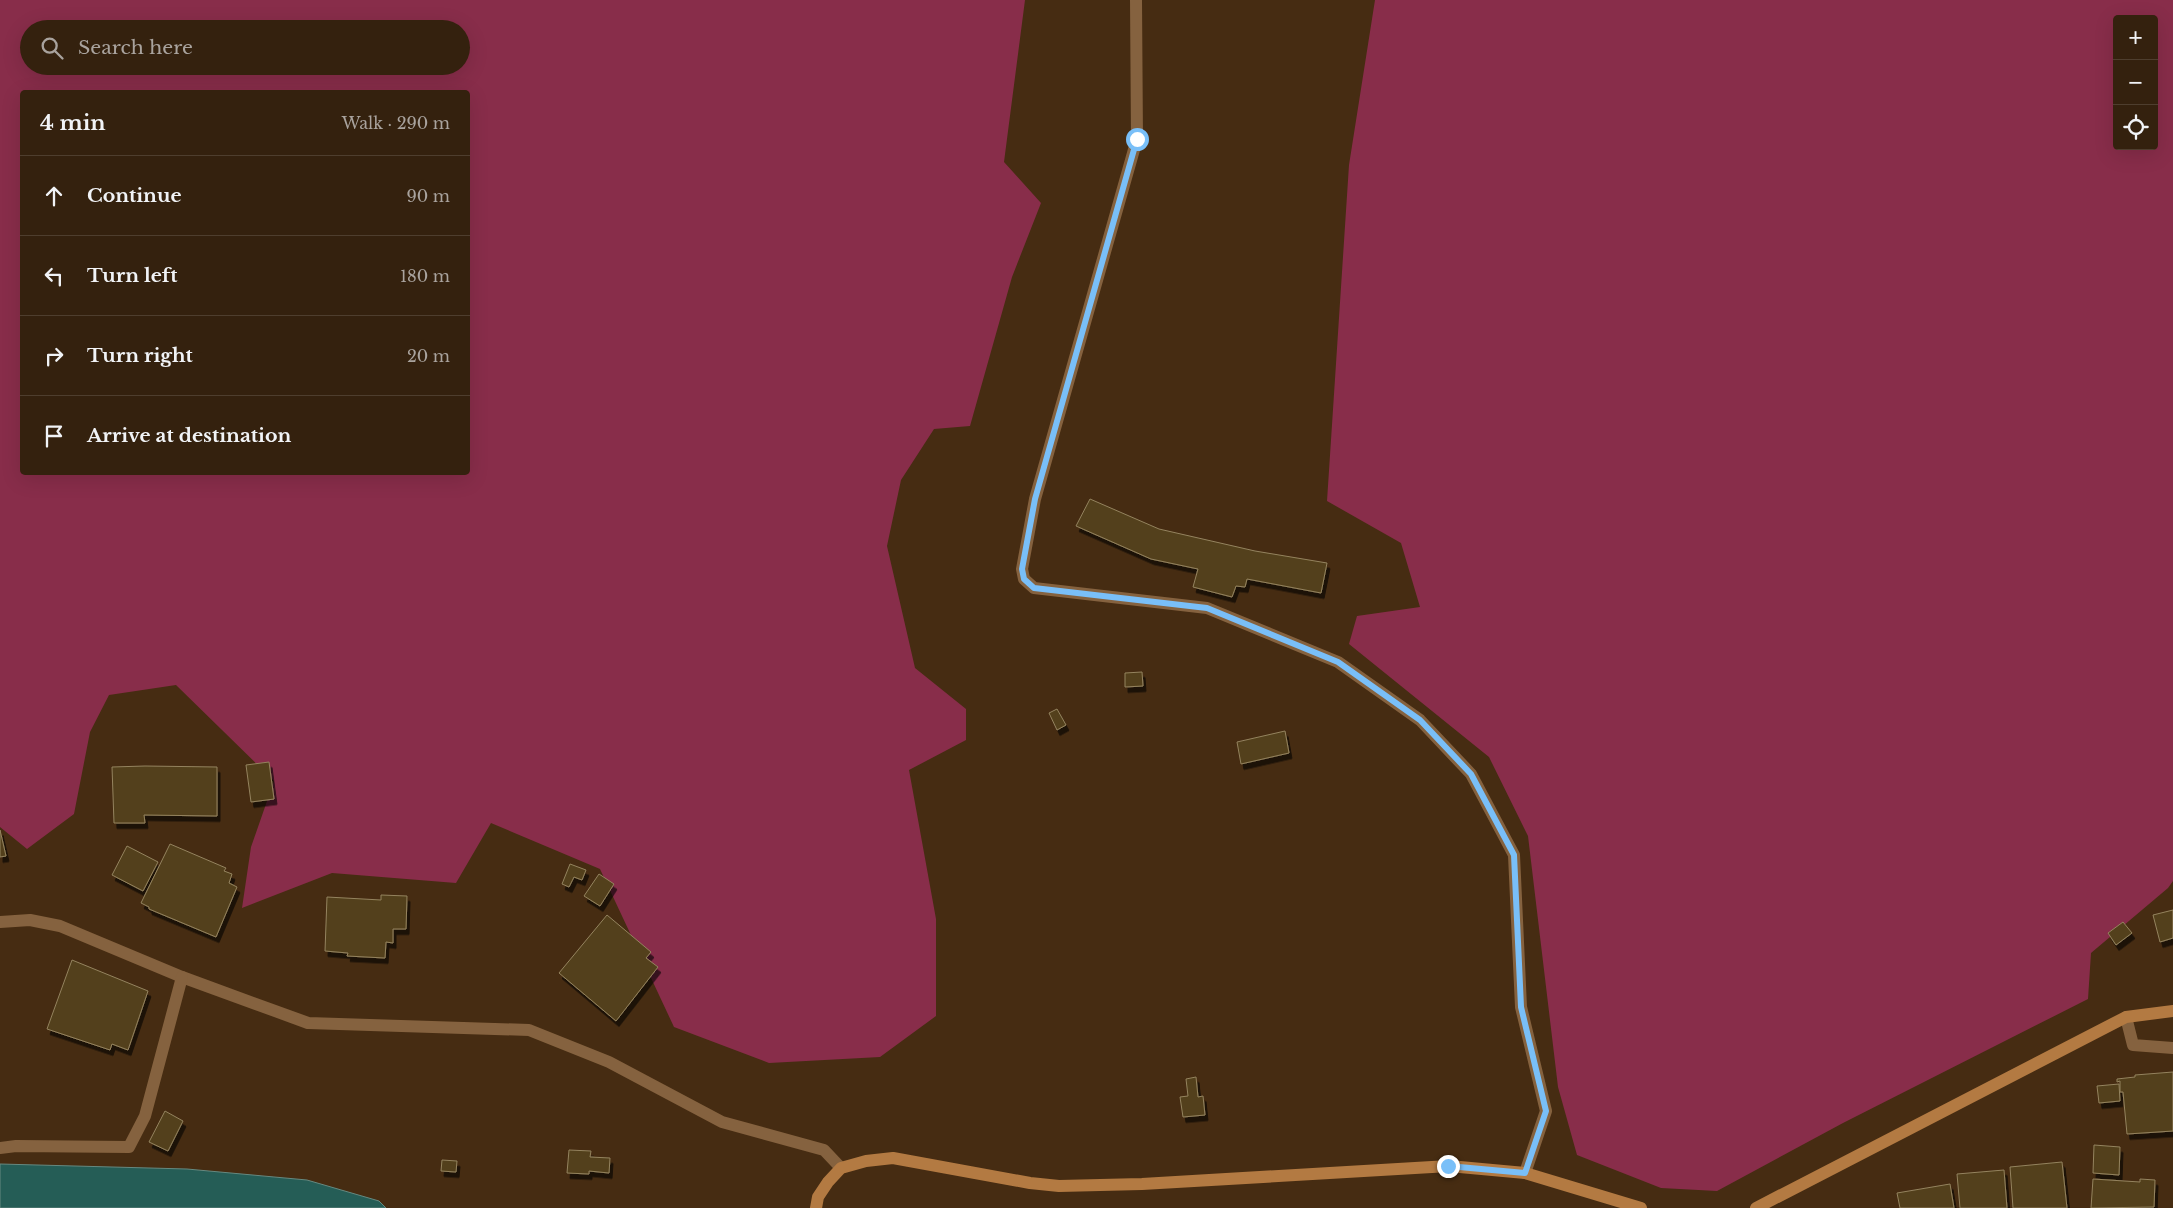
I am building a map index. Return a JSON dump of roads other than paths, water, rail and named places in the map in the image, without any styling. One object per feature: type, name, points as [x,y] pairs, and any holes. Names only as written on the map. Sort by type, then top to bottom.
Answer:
[{"type":"street","points":[[1136,0],[1137,139],[1035,499],[1022,569],[1024,579],[1034,588],[1207,608],[1338,662],[1420,720],[1471,774],[1514,855],[1521,1007],[1546,1111],[1525,1173]]},
{"type":"street","points":[[0,922],[30,920],[60,926],[182,977],[308,1024],[529,1030],[609,1062],[722,1122],[824,1150],[841,1168]]},
{"type":"street","points":[[0,1148],[16,1146],[129,1147],[145,1116],[182,977]]},
{"type":"street","points":[[1756,1208],[2126,1017],[2173,1011]]},
{"type":"street","points":[[2126,1017],[2133,1045],[2173,1048]]},
{"type":"street","points":[[816,1208],[818,1197],[841,1168],[866,1161],[893,1158],[1030,1183],[1059,1186],[1142,1184],[1448,1166],[1525,1173],[1641,1208]]},
{"type":"water","points":[[0,1164],[187,1169],[307,1180],[379,1201],[386,1208],[0,1208]]}]
